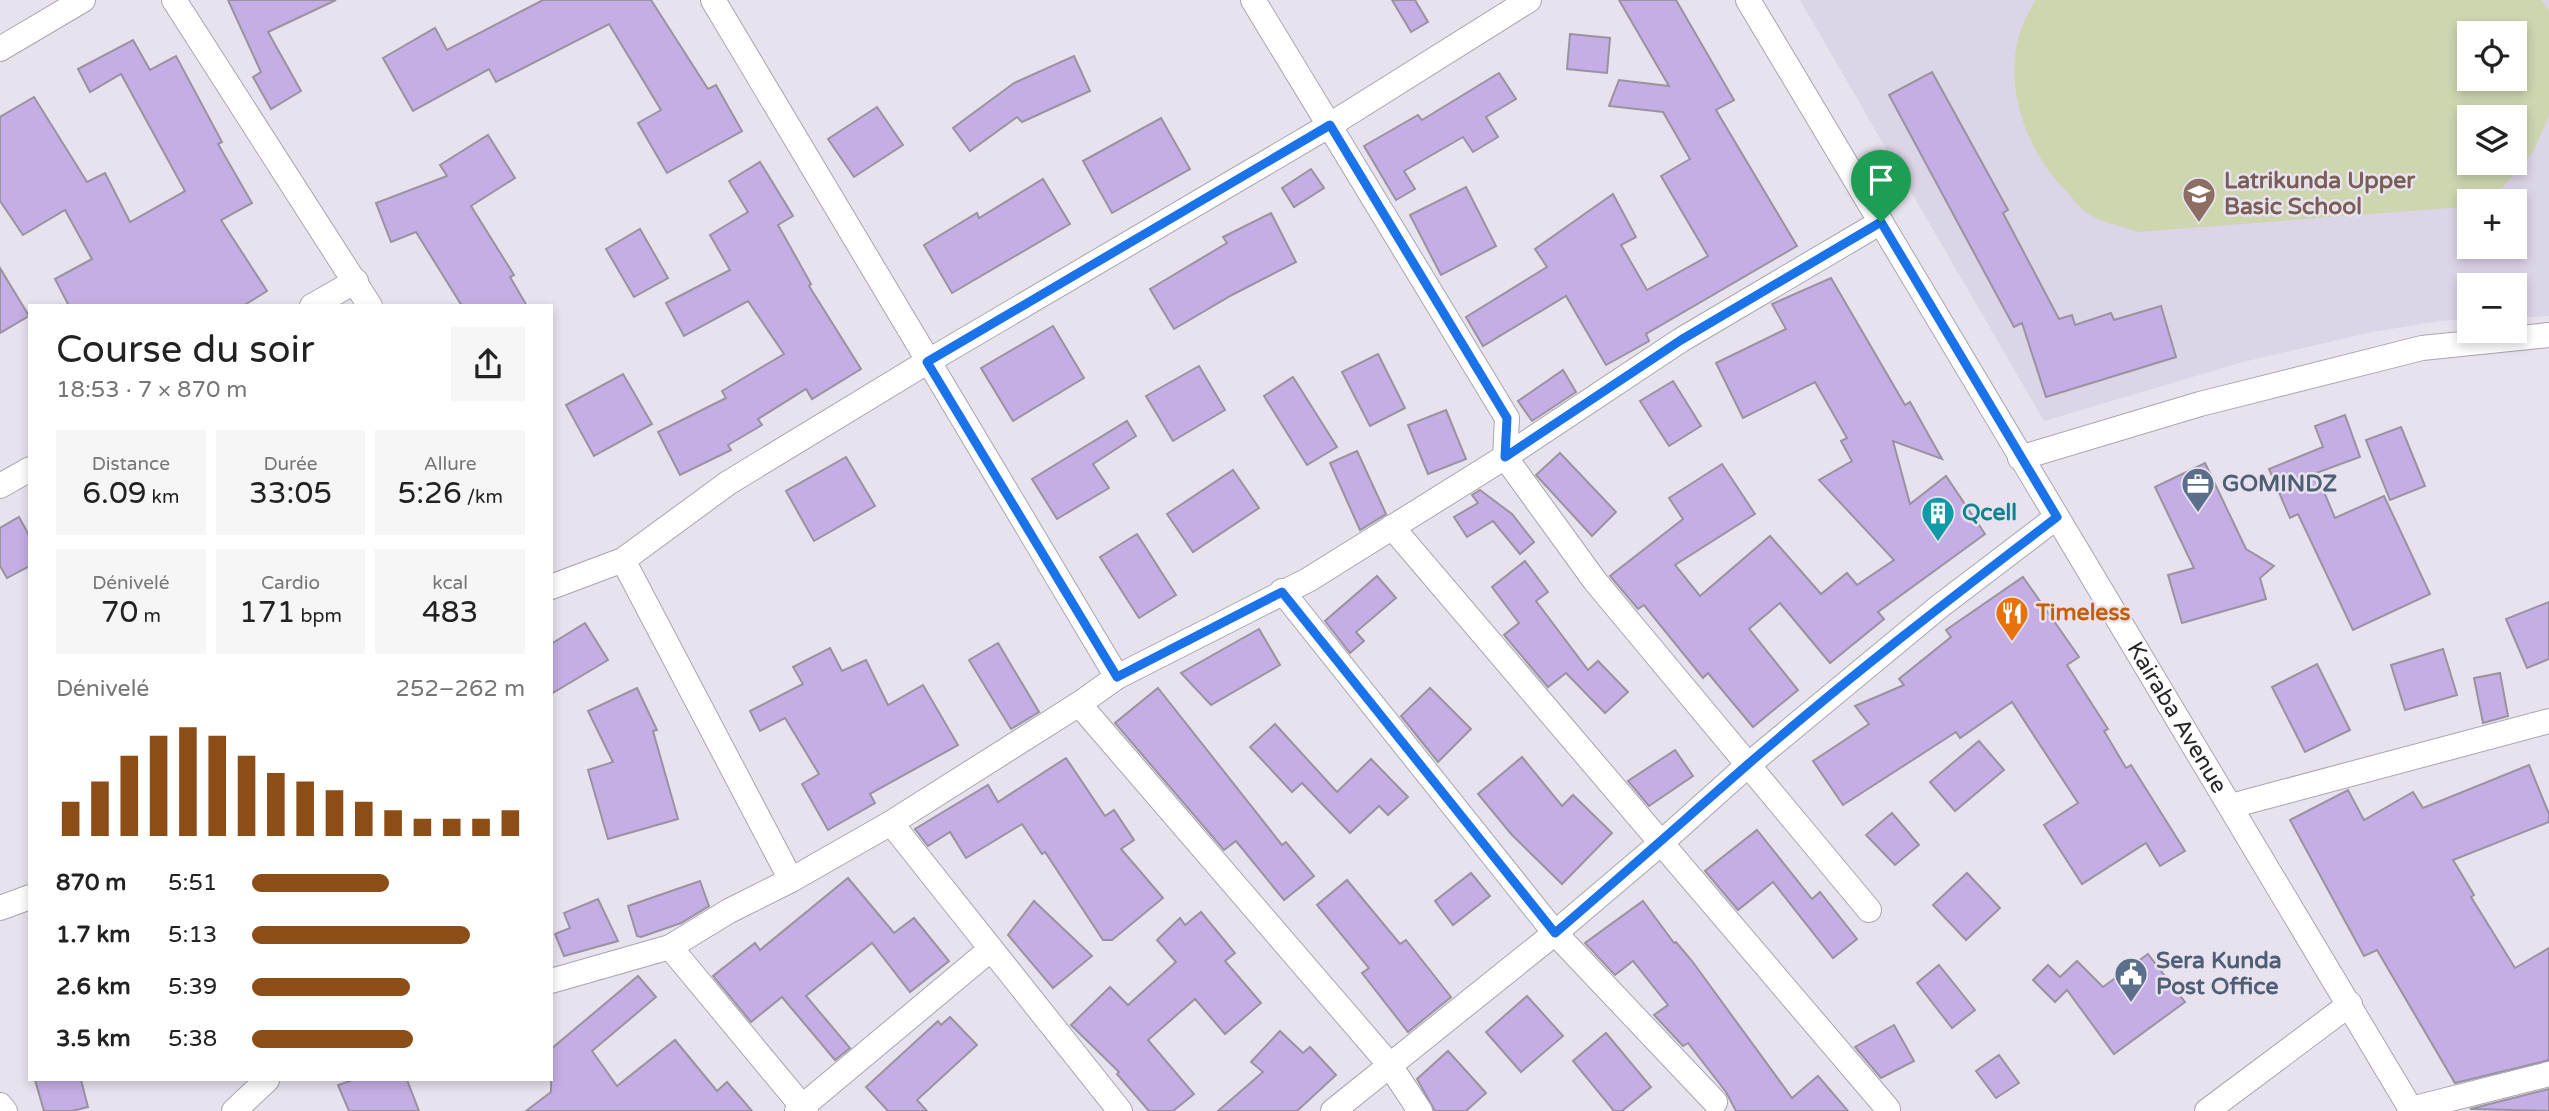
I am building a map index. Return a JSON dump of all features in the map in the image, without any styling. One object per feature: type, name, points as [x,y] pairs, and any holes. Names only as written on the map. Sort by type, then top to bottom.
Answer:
[{"type":"street","points":[[0,49],[83,0]]},
{"type":"street","points":[[174,0],[369,304]]},
{"type":"street","points":[[713,0],[1117,677]]},
{"type":"street","points":[[1253,0],[1507,418],[1505,457],[1595,581],[1869,910]]},
{"type":"street","points":[[553,586],[623,560],[728,483],[927,362],[1330,125],[1529,0]]},
{"type":"street","name":"Kairaba Avenue","points":[[1748,0],[2412,1110]]},
{"type":"street","points":[[553,980],[670,947],[729,911],[791,880],[891,823],[1117,677],[1308,580],[1505,457],[1681,340],[1881,222]]},
{"type":"street","points":[[316,304],[356,281]]},
{"type":"street","points":[[2020,458],[2200,404],[2422,348],[2549,335]]},
{"type":"street","points":[[0,486],[28,470]]},
{"type":"street","points":[[1333,1111],[1555,933],[1748,765],[1940,606],[2057,517]]},
{"type":"street","points":[[1392,527],[1888,1109]]},
{"type":"street","points":[[623,560],[791,880]]},
{"type":"street","points":[[1282,592],[1555,933],[1715,1102]]},
{"type":"street","points":[[1079,704],[1389,1065],[1420,1111]]},
{"type":"street","points":[[2231,806],[2549,721]]},
{"type":"street","points":[[891,823],[1119,1111]]},
{"type":"street","points":[[0,908],[28,898]]},
{"type":"street","points":[[670,947],[802,1109],[991,949]]},
{"type":"street","points":[[2207,1111],[2350,1004]]},
{"type":"street","points":[[2412,1110],[2549,1073]]},
{"type":"street","points":[[234,1111],[266,1081]]},
{"type":"street","points":[[0,1105],[5,1111]]},
{"type":"shaded area","name":"Latrikunda Upper Basic School","points":[[1800,0],[2549,0],[2549,316],[2527,317],[2527,273],[2457,273],[2457,320],[2372,332],[2243,362],[2044,421]]},
{"type":"green space","points":[[2036,0],[2542,0],[2549,11],[2549,116],[2533,152],[2527,159],[2527,105],[2457,105],[2457,175],[2513,175],[2498,189],[2457,189],[2457,207],[2137,232],[2084,211],[2049,170],[2024,124],[2017,99],[2014,74],[2016,48],[2023,23]]},
{"type":"building","points":[[228,0],[336,0],[268,32],[301,91],[271,109],[253,77],[261,72]]},
{"type":"building","points":[[543,0],[651,0],[708,89],[716,85],[742,131],[667,173],[638,123],[661,110],[609,24],[496,82],[489,69],[413,111],[383,58],[435,28],[447,50]]},
{"type":"building","points":[[1392,0],[1415,0],[1428,22],[1411,32]]},
{"type":"building","points":[[1619,0],[1676,0],[1734,100],[1716,110],[1797,246],[1646,334],[1649,341],[1606,365],[1566,296],[1483,346],[1466,317],[1547,267],[1535,249],[1613,194],[1636,237],[1621,245],[1647,290],[1708,256],[1661,176],[1690,159],[1663,112],[1609,106],[1619,80],[1669,86]]},
{"type":"building","points":[[1570,34],[1610,38],[1607,73],[1567,69]]},
{"type":"building","points":[[133,40],[150,70],[176,56],[222,142],[218,144],[252,203],[221,220],[267,291],[246,304],[68,304],[55,279],[92,259],[65,210],[23,235],[0,201],[0,117],[34,97],[87,182],[105,173],[130,222],[185,191],[121,74],[90,92],[78,69]]},
{"type":"building","points":[[1074,56],[1090,91],[1022,122],[1017,117],[970,151],[953,128],[1014,83]]},
{"type":"building","points":[[1932,72],[2008,210],[2003,213],[2059,319],[2072,315],[2075,325],[2111,313],[2114,320],[2161,306],[2176,357],[2046,397],[2022,323],[2014,327],[1889,95]]},
{"type":"building","points":[[1499,73],[1516,99],[1486,117],[1498,137],[1473,152],[1463,137],[1404,171],[1415,189],[1396,200],[1364,146],[1418,115],[1422,120]]},
{"type":"building","points":[[877,107],[903,145],[854,177],[828,139]]},
{"type":"building","points":[[1161,118],[1190,169],[1112,213],[1083,161]]},
{"type":"building","points":[[488,135],[515,178],[471,206],[514,275],[510,277],[526,304],[461,304],[416,232],[391,242],[376,203],[447,176],[440,165]]},
{"type":"building","points":[[760,162],[793,216],[778,225],[811,284],[809,286],[861,369],[812,399],[806,389],[758,419],[762,425],[728,445],[731,450],[680,475],[658,432],[726,398],[722,391],[784,354],[748,301],[684,336],[666,303],[730,270],[710,235],[748,212],[729,181]]},
{"type":"building","points":[[1311,169],[1324,188],[1294,207],[1282,188]]},
{"type":"building","points":[[1043,179],[1070,224],[952,293],[924,245],[977,213],[979,218]]},
{"type":"building","points":[[1466,187],[1496,246],[1441,275],[1410,215]]},
{"type":"building","points":[[1271,213],[1296,262],[1174,329],[1150,289],[1227,243],[1223,237]]},
{"type":"building","points":[[640,229],[668,278],[634,297],[606,249]]},
{"type":"building","points":[[0,268],[28,317],[0,333]]},
{"type":"building","points":[[1831,278],[1905,405],[1910,402],[1942,459],[1893,441],[1910,504],[1946,476],[1985,534],[1878,612],[1884,619],[1830,663],[1780,603],[1749,629],[1798,690],[1753,727],[1708,673],[1703,678],[1644,605],[1638,609],[1610,576],[1683,519],[1669,498],[1722,464],[1755,514],[1675,565],[1700,596],[1770,536],[1821,594],[1847,573],[1857,585],[1894,560],[1819,480],[1852,461],[1841,441],[1847,438],[1815,382],[1743,418],[1716,363],[1786,329],[1772,304]]},
{"type":"building","points":[[1053,326],[1084,378],[1013,421],[981,368]]},
{"type":"building","points":[[1378,354],[1405,408],[1370,426],[1342,372]]},
{"type":"building","points":[[1199,366],[1225,410],[1173,441],[1146,396]]},
{"type":"building","points":[[1563,370],[1576,392],[1532,421],[1518,401]]},
{"type":"building","points":[[623,374],[652,424],[594,456],[566,405]]},
{"type":"building","points":[[1293,377],[1337,447],[1307,465],[1264,396]]},
{"type":"building","points":[[1673,381],[1701,426],[1669,446],[1640,401]]},
{"type":"building","points":[[1446,410],[1466,459],[1428,474],[1408,425]]},
{"type":"building","points":[[2345,415],[2360,457],[2316,473],[2335,518],[2384,496],[2430,594],[2353,630],[2298,514],[2290,518],[2269,469],[2323,447],[2315,426]]},
{"type":"building","points":[[1127,421],[1136,436],[1093,464],[1109,488],[1057,519],[1032,479]]},
{"type":"building","points":[[2401,427],[2425,486],[2390,500],[2366,440]]},
{"type":"building","points":[[1357,451],[1386,514],[1360,530],[1330,463]]},
{"type":"building","points":[[1560,453],[1616,512],[1592,536],[1536,475]]},
{"type":"building","points":[[846,457],[875,506],[814,541],[786,491]]},
{"type":"building","points":[[2205,463],[2246,549],[2274,566],[2260,578],[2266,599],[2182,623],[2168,575],[2194,568],[2155,487]]},
{"type":"building","points":[[1233,470],[1259,508],[1193,552],[1167,514]]},
{"type":"building","points":[[1480,490],[1512,514],[1534,542],[1520,554],[1493,521],[1467,537],[1454,517],[1478,503],[1472,495]]},
{"type":"building","points":[[19,517],[28,533],[28,567],[7,578],[0,566],[0,528]]},
{"type":"building","points":[[1137,534],[1176,595],[1139,618],[1100,557]]},
{"type":"building","points":[[1525,561],[1548,592],[1536,601],[1588,670],[1598,661],[1628,692],[1605,713],[1566,673],[1548,687],[1504,635],[1519,623],[1492,587]]},
{"type":"building","points":[[1377,576],[1396,598],[1356,632],[1364,641],[1350,653],[1325,621]]},
{"type":"building","points":[[2023,577],[2079,657],[2067,665],[2108,729],[2104,731],[2126,768],[2131,765],[2185,851],[2160,866],[2146,843],[2082,884],[2044,825],[2078,803],[2012,702],[1960,738],[1956,732],[1843,805],[1813,761],[1869,724],[1855,706],[1904,685],[1899,679],[1951,637],[1946,630]]},
{"type":"building","points":[[2549,602],[2549,659],[2527,668],[2506,619]]},
{"type":"building","points":[[585,623],[608,660],[553,693],[553,643]]},
{"type":"building","points":[[1259,629],[1280,665],[1211,705],[1181,673]]},
{"type":"building","points":[[998,643],[1039,712],[1011,729],[969,660]]},
{"type":"building","points":[[830,648],[842,671],[866,660],[888,705],[923,685],[958,745],[870,794],[875,803],[828,830],[802,784],[819,774],[785,718],[760,731],[750,711],[803,684],[793,667]]},
{"type":"building","points":[[2443,649],[2457,695],[2405,710],[2391,665]]},
{"type":"building","points":[[2317,664],[2350,730],[2305,752],[2272,687]]},
{"type":"building","points":[[2500,673],[2508,716],[2483,723],[2474,678]]},
{"type":"building","points":[[637,688],[657,730],[653,731],[678,819],[608,839],[588,770],[613,762],[588,711]]},
{"type":"building","points":[[1158,688],[1282,845],[1286,842],[1314,876],[1284,900],[1236,841],[1224,850],[1115,723]]},
{"type":"building","points":[[1430,688],[1471,729],[1438,762],[1401,716]]},
{"type":"building","points":[[1275,724],[1337,792],[1371,759],[1408,797],[1388,815],[1379,806],[1350,833],[1302,783],[1292,792],[1250,747]]},
{"type":"building","points":[[1979,741],[2004,770],[1955,811],[1930,782]]},
{"type":"building","points":[[1675,750],[1693,776],[1649,806],[1628,781]]},
{"type":"building","points":[[1522,757],[1562,806],[1573,795],[1612,833],[1562,884],[1512,835],[1478,794]]},
{"type":"building","points":[[1066,758],[1105,816],[1114,810],[1134,840],[1121,849],[1163,898],[1112,940],[1103,940],[1045,852],[1042,854],[1022,824],[966,858],[950,832],[928,846],[915,829],[988,785],[998,802]]},
{"type":"building","points":[[2529,765],[2549,814],[2549,822],[2453,860],[2474,895],[2471,897],[2515,968],[2549,948],[2549,1060],[2455,1083],[2377,950],[2364,956],[2290,820],[2348,790],[2364,820],[2413,792],[2423,808]]},
{"type":"building","points":[[1892,813],[1919,845],[1895,865],[1866,835]]},
{"type":"building","points":[[1757,830],[1812,899],[1820,892],[1857,939],[1833,958],[1773,882],[1738,910],[1705,871]]},
{"type":"building","points":[[1471,873],[1490,896],[1453,925],[1435,901]]},
{"type":"building","points":[[1967,873],[2000,908],[1966,940],[1933,905]]},
{"type":"building","points":[[848,878],[894,933],[914,918],[949,961],[910,992],[872,943],[806,996],[850,1048],[835,1060],[782,997],[751,1022],[713,976],[755,943],[760,950]]},
{"type":"building","points":[[1347,880],[1400,944],[1406,940],[1451,997],[1408,1032],[1362,973],[1369,968],[1317,905]]},
{"type":"building","points":[[700,881],[709,906],[681,923],[637,936],[628,906]]},
{"type":"building","points":[[598,899],[618,941],[564,956],[555,934],[570,928],[564,913]]},
{"type":"building","points":[[1034,901],[1092,956],[1053,988],[1008,935]]},
{"type":"building","points":[[1643,901],[1674,943],[1676,942],[1692,961],[1792,1098],[1818,1076],[1848,1111],[1736,1111],[1726,1092],[1688,1043],[1683,1046],[1654,1015],[1668,1005],[1633,961],[1615,975],[1585,943]]},
{"type":"building","points":[[1201,912],[1235,953],[1225,961],[1261,1003],[1225,1034],[1195,999],[1148,1040],[1194,1094],[1173,1111],[1149,1111],[1117,1074],[1119,1072],[1071,1025],[1110,987],[1128,1005],[1176,962],[1157,940],[1180,918],[1185,925]]},
{"type":"building","name":"Sera Kunda Post Office","points":[[2148,954],[2185,1002],[2114,1054],[2067,990],[2055,1002],[2033,980],[2048,965],[2060,977],[2077,961],[2103,987]]},
{"type":"building","points":[[1939,965],[1975,1010],[1952,1028],[1917,983]]},
{"type":"building","points":[[638,976],[656,997],[592,1051],[617,1086],[675,1040],[717,1091],[727,1082],[752,1111],[526,1111],[551,1092],[553,1047]]},
{"type":"building","points":[[1527,996],[1563,1036],[1521,1072],[1486,1032]]},
{"type":"building","points":[[950,1017],[977,1045],[917,1100],[927,1111],[888,1111],[866,1087],[938,1021],[941,1025]]},
{"type":"building","points":[[1894,1025],[1914,1061],[1881,1078],[1855,1047]]},
{"type":"building","points":[[1280,1031],[1303,1053],[1310,1047],[1336,1075],[1297,1111],[1218,1111],[1263,1072],[1251,1062]]},
{"type":"building","points":[[1606,1033],[1651,1087],[1622,1111],[1614,1111],[1573,1061]]},
{"type":"building","points":[[1448,1051],[1486,1093],[1466,1111],[1435,1111],[1417,1079]]},
{"type":"building","points":[[1999,1055],[2019,1083],[1996,1098],[1976,1071]]},
{"type":"building","points":[[35,1081],[81,1081],[88,1107],[72,1111],[44,1111]]},
{"type":"building","points":[[350,1081],[407,1081],[419,1111],[349,1111],[338,1085]]},
{"type":"building","points":[[2549,1089],[2549,1111],[2470,1109]]},
{"type":"place","name":"Latrikunda Upper Basic School","points":[[2199,224]]},
{"type":"place","name":"GOMINDZ","points":[[2198,514]]},
{"type":"place","name":"Qcell","points":[[1938,543]]},
{"type":"place","name":"Timeless","points":[[2012,643]]},
{"type":"place","name":"Sera Kunda Post Office","points":[[2131,1004]]},
{"type":"route","points":[[1330,125],[1507,418],[1505,457],[1681,340],[1881,222],[2057,517],[1940,606],[1748,765],[1555,933],[1282,592],[1117,677],[927,362],[1330,125]]}]
